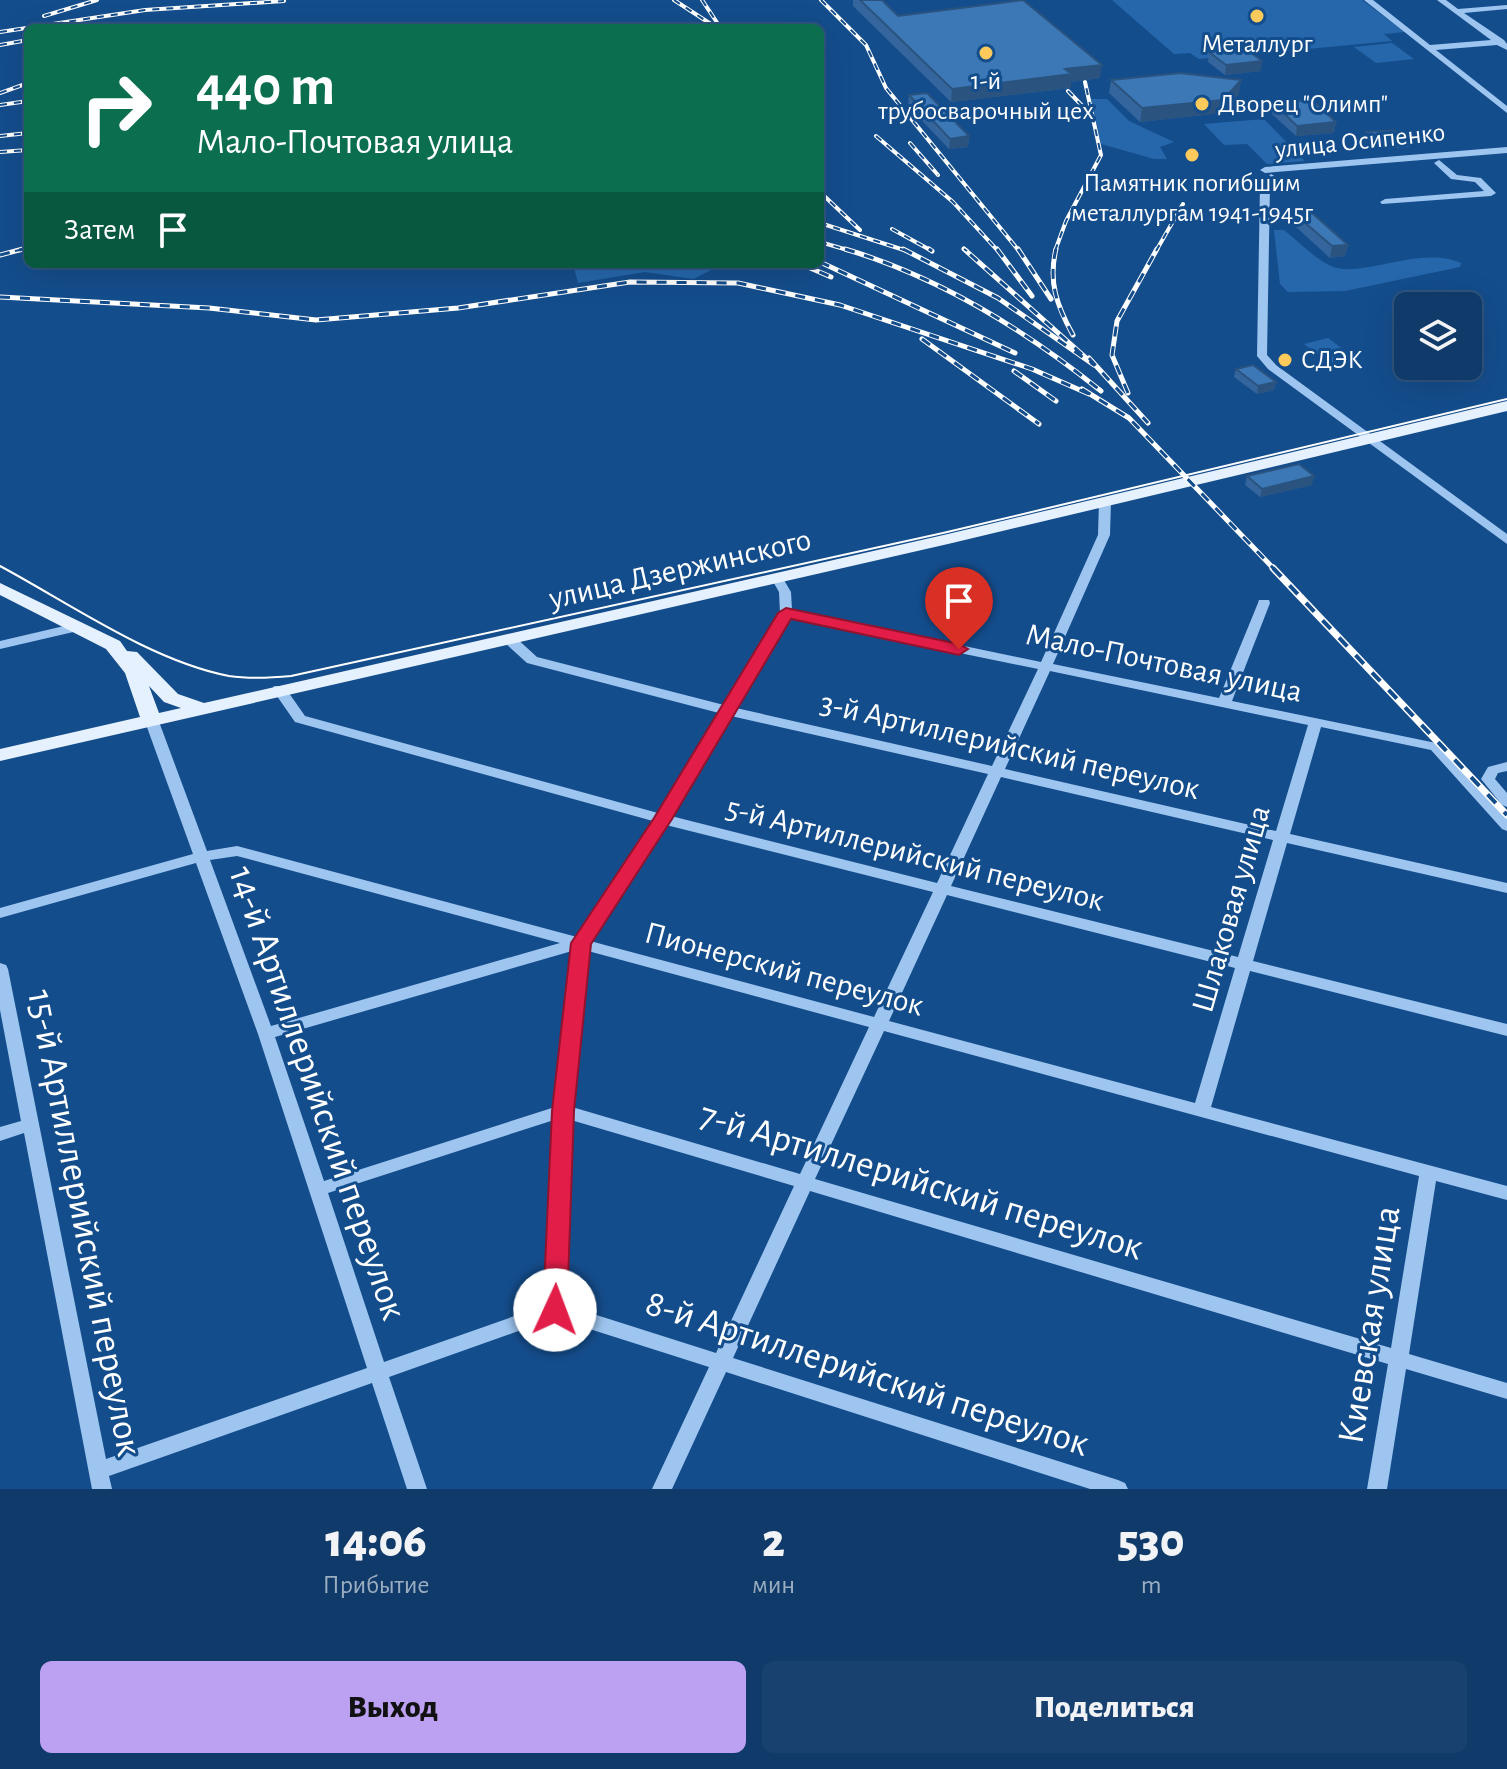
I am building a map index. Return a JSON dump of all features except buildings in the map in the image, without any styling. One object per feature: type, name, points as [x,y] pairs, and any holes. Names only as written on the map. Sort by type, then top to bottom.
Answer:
[{"type":"main road","name":"улица Дзержинского","points":[[0,755],[199,707],[777,578],[1507,406]]},
{"type":"main road","points":[[0,588],[113,645],[142,665],[171,698],[199,707]]},
{"type":"main road","points":[[113,645],[134,672],[151,719]]},
{"type":"street","points":[[1368,0],[1507,110]]},
{"type":"street","points":[[1441,0],[1503,42],[1507,48]]},
{"type":"street","points":[[1456,11],[1507,7]]},
{"type":"street","points":[[1429,48],[1503,42]]},
{"type":"street","name":"улица Осипенко","points":[[1507,150],[1265,170],[1271,177],[1507,158]]},
{"type":"street","points":[[1385,202],[1491,193],[1478,180],[1454,177],[1439,163]]},
{"type":"street","points":[[1271,177],[1265,185],[1262,356],[1507,540]]},
{"type":"street","points":[[662,1489],[1045,668],[1104,535],[1105,501]]},
{"type":"street","points":[[100,1480],[555,1310],[563,1111],[581,943],[662,819],[786,613],[785,592],[777,578]]},
{"type":"street","points":[[1224,704],[1264,603]]},
{"type":"street","name":"Мало-Почтовая улица","points":[[786,613],[1436,747],[1507,826]]},
{"type":"street","points":[[0,645],[77,627]]},
{"type":"street","name":"3-й Артиллерийский переулок","points":[[509,639],[532,660],[725,710],[1507,888]]},
{"type":"street","name":"5-й Артиллерийский переулок","points":[[279,689],[300,719],[662,819],[1507,1030]]},
{"type":"street","name":"14-й Артиллерийский переулок","points":[[151,719],[266,1034],[417,1489]]},
{"type":"street","name":"Шлаковая улица","points":[[1201,1111],[1315,723]]},
{"type":"street","points":[[1507,766],[1493,770],[1488,779],[1507,802]]},
{"type":"street","name":"Пионерский переулок","points":[[0,913],[199,857],[237,851],[1507,1193]]},
{"type":"street","points":[[266,1034],[581,943]]},
{"type":"street","name":"15-й Артиллерийский переулок","points":[[0,969],[100,1480]]},
{"type":"street","points":[[316,1190],[563,1111]]},
{"type":"street","name":"7-й Артиллерийский переулок","points":[[563,1111],[1507,1391]]},
{"type":"street","points":[[0,1134],[30,1125]]},
{"type":"street","name":"Киевская улица","points":[[1377,1489],[1401,1360],[1429,1172]]},
{"type":"street","name":"8-й Артиллерийский переулок","points":[[555,1310],[1118,1489]]},
{"type":"shaded area","name":"Металлург","points":[[1112,0],[1362,0],[1405,32],[1384,34],[1392,41],[1199,59],[1190,53],[1174,54]]},
{"type":"shaded area","points":[[1392,43],[1414,59],[1376,63],[1354,47]]},
{"type":"shaded area","points":[[1091,99],[1107,99],[1129,121],[1174,142],[1160,147],[1167,159],[1154,159],[1101,144]]},
{"type":"shaded area","points":[[1264,119],[1305,161],[1267,164],[1247,144],[1224,145],[1204,124]]},
{"type":"shaded area","points":[[1274,230],[1284,230],[1317,258],[1341,269],[1427,258],[1444,258],[1461,263],[1460,267],[1345,291],[1288,292],[1280,284]]},
{"type":"shaded area","points":[[574,268],[713,269],[693,279],[645,272],[578,283]]},
{"type":"shaded area","points":[[1328,338],[1361,363],[1338,369],[1304,344]]},
{"type":"tram line","points":[[0,566],[111,629],[170,658],[229,676],[291,676],[943,533],[1507,399]]},
{"type":"railway","points":[[44,16],[97,0]]},
{"type":"railway","points":[[674,0],[711,24]]},
{"type":"railway","points":[[702,0],[718,24]]},
{"type":"railway","points":[[821,0],[866,45],[886,88],[1019,251]]},
{"type":"railway","points":[[53,24],[145,10],[284,1]]},
{"type":"railway","points":[[0,32],[24,28]]},
{"type":"railway","points":[[0,45],[24,41]]},
{"type":"railway","points":[[1055,251],[1066,221],[1101,155],[1085,82]]},
{"type":"railway","points":[[0,93],[24,84]]},
{"type":"railway","points":[[1068,91],[1090,114]]},
{"type":"railway","points":[[0,105],[24,102]]},
{"type":"railway","points":[[0,136],[24,133]]},
{"type":"railway","points":[[876,136],[953,202],[998,251]]},
{"type":"railway","points":[[910,143],[938,175]]},
{"type":"railway","points":[[0,152],[24,150]]},
{"type":"railway","points":[[824,196],[860,230]]},
{"type":"railway","points":[[1156,251],[1183,204]]},
{"type":"railway","points":[[824,224],[907,251]]},
{"type":"railway","points":[[892,229],[932,251],[929,249]]},
{"type":"railway","points":[[824,243],[850,251]]},
{"type":"railway","points":[[18,250],[23,249]]},
{"type":"railway","points":[[18,250],[24,249]]},
{"type":"railway","points":[[845,249],[850,251]]},
{"type":"railway","points":[[903,249],[907,251]]},
{"type":"railway","points":[[907,251],[998,298],[1094,365],[964,249],[967,251]]},
{"type":"railway","points":[[997,249],[1032,296]]},
{"type":"railway","points":[[1018,249],[1051,299]]},
{"type":"railway","points":[[1056,249],[1053,272],[1056,294],[1073,335]]},
{"type":"railway","points":[[1128,393],[1112,355],[1117,321],[1157,249]]},
{"type":"railway","points":[[0,255],[18,250]]},
{"type":"railway","points":[[850,251],[914,274],[980,308],[1042,347],[1101,391]]},
{"type":"railway","points":[[824,264],[1015,353]]},
{"type":"railway","points":[[810,268],[831,277]]},
{"type":"railway","points":[[0,297],[209,308],[316,320],[458,308],[630,282],[738,283],[840,305],[1032,369],[1089,394]]},
{"type":"railway","points":[[922,339],[1039,424]]},
{"type":"railway","points":[[1089,358],[1148,423]]},
{"type":"railway","points":[[1014,371],[1056,401]]},
{"type":"railway","points":[[1082,389],[1129,418],[1275,570]]},
{"type":"railway","points":[[1273,568],[1507,815]]},
{"type":"place","name":"Металлург","points":[[1257,16]]},
{"type":"place","name":"1-й трубосварочный цех","points":[[986,53]]},
{"type":"place","name":"Дворец \"Олимп\"","points":[[1202,104]]},
{"type":"place","name":"Памятник погибшим металлургам 1941-1945г","points":[[1192,155]]},
{"type":"place","name":"СДЭК","points":[[1285,360]]},
{"type":"route","points":[[555,1310],[563,1111],[581,943],[662,819],[786,613],[959,649]]}]
